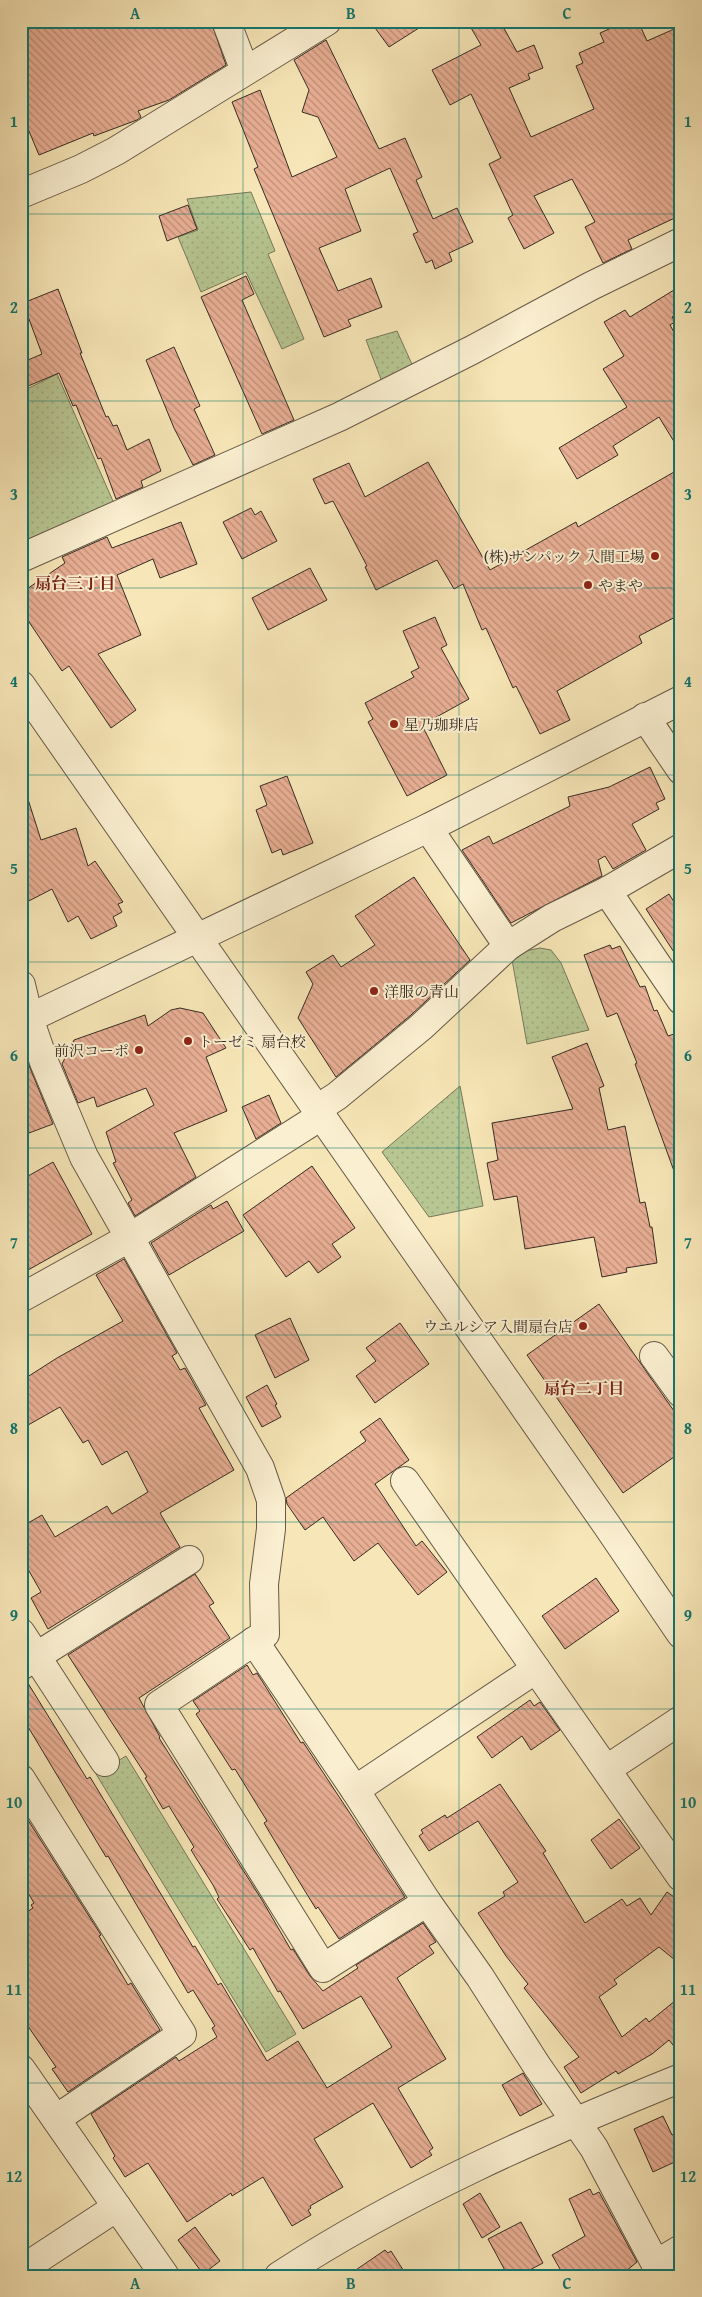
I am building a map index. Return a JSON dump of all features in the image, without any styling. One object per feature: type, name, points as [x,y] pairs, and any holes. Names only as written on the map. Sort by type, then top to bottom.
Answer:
[{"type":"street","points":[[226,21],[245,71]]},
{"type":"street","points":[[21,194],[116,151],[327,21]]},
{"type":"street","points":[[21,558],[347,413],[472,350],[591,286],[681,242]]},
{"type":"street","points":[[21,685],[681,1634]]},
{"type":"street","points":[[25,1020],[428,828],[681,700]]},
{"type":"street","points":[[645,717],[681,770]]},
{"type":"street","points":[[428,828],[508,946]]},
{"type":"street","points":[[21,1298],[130,1238],[319,1112],[421,1028],[508,946],[552,918],[607,891],[681,848]]},
{"type":"street","points":[[607,891],[681,1000]]},
{"type":"street","points":[[21,985],[25,1020],[44,1062],[70,1129],[260,1468],[271,1500],[271,1529],[264,1584],[265,1634],[159,1704],[324,1968],[427,1902]]},
{"type":"street","points":[[654,1356],[681,1393]]},
{"type":"street","points":[[405,1481],[681,1877]]},
{"type":"street","points":[[29,1661],[190,1560]]},
{"type":"street","points":[[21,1633],[29,1661],[105,1762]]},
{"type":"street","points":[[254,1641],[355,1790],[427,1902],[480,1977],[594,2148],[659,2270],[681,2249]]},
{"type":"street","points":[[355,1790],[536,1669]]},
{"type":"street","points":[[607,1770],[681,1720]]},
{"type":"street","points":[[21,1779],[182,2034],[56,2119]]},
{"type":"street","points":[[21,2069],[165,2276]]},
{"type":"street","points":[[279,2276],[424,2191],[575,2121],[681,2078]]},
{"type":"street","points":[[21,2270],[117,2207]]},
{"type":"green space","points":[[251,192],[275,251],[268,254],[304,339],[282,349],[246,272],[201,292],[178,237],[198,230],[187,199]]},
{"type":"green space","points":[[397,331],[415,371],[384,387],[366,340]]},
{"type":"green space","points":[[57,374],[116,508],[21,550],[21,392]]},
{"type":"green space","points":[[540,948],[551,950],[561,963],[589,1030],[527,1044],[511,954]]},
{"type":"green space","points":[[460,1086],[483,1206],[429,1217],[382,1152]]},
{"type":"green space","points":[[126,1756],[296,2034],[266,2052],[96,1774]]},
{"type":"building","points":[[21,21],[166,21],[168,27],[183,21],[211,21],[226,65],[169,100],[138,111],[141,117],[137,120],[94,136],[93,133],[39,155],[21,112]]},
{"type":"building","points":[[370,21],[430,21],[389,47]]},
{"type":"building","points":[[467,21],[500,21],[517,52],[534,45],[543,68],[528,74],[530,79],[509,88],[531,137],[594,109],[576,66],[583,63],[579,53],[604,42],[600,33],[627,21],[638,21],[647,41],[681,26],[681,215],[628,240],[632,249],[603,263],[585,227],[595,222],[572,179],[534,196],[554,233],[524,249],[508,218],[513,215],[489,164],[501,158],[471,94],[450,105],[432,70],[481,45]]},
{"type":"building","points":[[326,40],[379,149],[405,138],[422,177],[416,180],[433,219],[457,208],[473,242],[449,253],[452,261],[435,269],[432,260],[426,263],[413,234],[418,232],[390,168],[345,189],[361,231],[319,248],[338,291],[371,278],[382,307],[348,320],[351,326],[324,337],[254,169],[258,167],[232,102],[260,90],[292,177],[337,157],[318,117],[302,112],[309,90],[294,60]]},
{"type":"building","points":[[188,205],[197,229],[167,241],[159,216]]},
{"type":"building","points":[[246,276],[254,294],[242,300],[294,420],[262,434],[201,297]]},
{"type":"building","points":[[58,289],[82,353],[80,353],[106,417],[108,416],[113,426],[117,425],[127,450],[149,439],[161,471],[141,481],[143,487],[116,499],[101,458],[98,459],[76,405],[73,406],[59,373],[21,389],[21,363],[42,354],[23,303]]},
{"type":"building","points":[[674,290],[681,302],[681,312],[672,317],[675,322],[670,325],[681,345],[681,453],[659,417],[613,446],[618,455],[577,479],[559,448],[627,407],[603,369],[624,356],[604,322],[625,310],[630,317]]},
{"type":"building","points":[[174,347],[200,406],[194,409],[215,455],[193,465],[174,428],[146,360]]},
{"type":"building","points":[[428,462],[490,570],[576,522],[578,527],[681,468],[681,614],[639,636],[642,643],[557,691],[570,720],[540,734],[516,686],[513,688],[486,628],[482,630],[463,584],[454,589],[437,560],[376,590],[365,567],[367,566],[333,501],[325,504],[313,479],[349,463],[365,497]]},
{"type":"building","points":[[251,508],[255,515],[261,511],[277,541],[242,559],[223,522]]},
{"type":"building","points":[[181,522],[197,564],[160,578],[153,559],[117,575],[141,635],[98,654],[136,710],[111,728],[69,666],[62,671],[21,610],[21,593],[65,563],[62,557],[107,537],[112,548]]},
{"type":"building","points":[[310,568],[327,600],[268,630],[252,598]]},
{"type":"building","points":[[435,617],[447,645],[441,648],[469,699],[422,725],[447,775],[407,796],[368,722],[373,719],[365,703],[414,677],[411,672],[419,668],[403,631]]},
{"type":"building","points":[[650,767],[665,799],[656,803],[659,809],[632,824],[646,850],[613,869],[605,856],[598,860],[602,876],[511,923],[462,850],[489,836],[493,844],[570,806],[568,797],[609,787]]},
{"type":"building","points":[[287,776],[313,843],[283,855],[281,849],[272,853],[256,810],[267,805],[260,786]]},
{"type":"building","points":[[26,793],[41,840],[76,828],[88,866],[95,861],[123,902],[118,904],[122,912],[113,917],[117,926],[91,939],[78,916],[68,922],[52,889],[21,905],[21,794]]},
{"type":"building","points":[[414,877],[470,960],[411,1015],[336,1077],[298,1018],[313,984],[306,972],[333,955],[341,967],[375,945],[355,916]]},
{"type":"building","points":[[669,894],[681,913],[681,963],[646,909]]},
{"type":"building","points":[[610,945],[612,949],[620,946],[640,987],[645,986],[654,1011],[657,1010],[668,1036],[674,1034],[681,1050],[681,1182],[678,1182],[635,1064],[637,1063],[617,1013],[607,1017],[584,955]]},
{"type":"building","points":[[180,1008],[203,1013],[226,1048],[206,1057],[227,1111],[174,1133],[196,1177],[135,1216],[128,1203],[132,1200],[113,1163],[116,1162],[106,1132],[154,1105],[146,1088],[97,1107],[94,1097],[78,1103],[62,1064],[74,1040],[145,1015],[148,1026],[171,1010]]},
{"type":"building","points":[[587,1043],[604,1086],[599,1088],[608,1130],[625,1126],[640,1203],[645,1202],[650,1227],[652,1227],[657,1263],[626,1268],[627,1272],[602,1277],[594,1237],[525,1249],[517,1196],[494,1200],[487,1163],[498,1160],[492,1123],[573,1109],[552,1057]]},
{"type":"building","points":[[21,1046],[53,1124],[21,1136]]},
{"type":"building","points":[[269,1095],[281,1123],[256,1139],[242,1107]]},
{"type":"building","points":[[53,1162],[92,1234],[21,1274],[21,1180]]},
{"type":"building","points":[[312,1166],[355,1228],[332,1244],[341,1257],[318,1273],[309,1261],[286,1277],[243,1215]]},
{"type":"building","points":[[227,1201],[244,1231],[169,1275],[151,1243],[211,1205],[213,1209]]},
{"type":"building","points":[[124,1259],[177,1353],[172,1356],[180,1370],[185,1368],[206,1405],[199,1408],[234,1470],[160,1513],[180,1547],[48,1629],[31,1598],[41,1592],[21,1557],[21,1527],[42,1515],[55,1537],[107,1506],[112,1514],[148,1492],[127,1451],[102,1465],[88,1440],[83,1443],[60,1407],[21,1429],[21,1381],[57,1358],[123,1321],[96,1275]]},
{"type":"building","points":[[599,1304],[681,1421],[681,1452],[623,1493],[527,1355]]},
{"type":"building","points":[[290,1318],[309,1360],[275,1378],[255,1335]]},
{"type":"building","points":[[400,1323],[429,1364],[375,1403],[356,1376],[376,1361],[366,1348]]},
{"type":"building","points":[[267,1385],[277,1404],[275,1405],[281,1417],[262,1427],[246,1397]]},
{"type":"building","points":[[380,1418],[409,1460],[375,1484],[416,1546],[422,1541],[447,1572],[418,1595],[378,1543],[354,1561],[323,1517],[305,1530],[287,1504],[286,1498],[366,1441],[360,1432]]},
{"type":"building","points":[[195,1574],[214,1603],[209,1606],[230,1638],[139,1698],[159,1738],[262,1900],[291,1950],[293,1949],[310,1976],[323,1991],[358,1968],[356,1965],[423,1923],[436,1942],[429,1946],[434,1953],[397,1978],[446,2059],[398,2088],[433,2148],[429,2151],[432,2155],[411,2168],[373,2103],[314,2139],[343,2187],[310,2206],[311,2208],[308,2210],[311,2215],[292,2226],[263,2177],[232,2196],[231,2193],[187,2222],[148,2163],[125,2177],[113,2158],[115,2156],[91,2114],[176,2057],[179,2061],[217,2037],[212,2028],[215,2026],[193,1990],[188,1993],[108,1856],[106,1857],[21,1715],[21,1682],[26,1680],[87,1779],[90,1777],[193,1947],[195,1946],[218,1985],[221,1983],[267,2061],[298,2041],[327,2088],[392,2047],[361,1996],[303,2029],[280,1991],[278,1992],[253,1948],[250,1950],[217,1899],[219,1897],[213,1885],[191,1850],[194,1847],[169,1806],[163,1809],[145,1778],[147,1777],[68,1655]]},
{"type":"building","points":[[596,1578],[619,1611],[565,1649],[542,1616]]},
{"type":"building","points":[[247,1665],[253,1675],[257,1673],[301,1743],[303,1742],[405,1897],[339,1939],[318,1907],[316,1909],[289,1865],[264,1823],[267,1821],[235,1769],[232,1770],[196,1714],[200,1711],[193,1701]]},
{"type":"building","points":[[530,1700],[534,1706],[540,1702],[560,1730],[531,1750],[522,1736],[492,1758],[477,1737]]},
{"type":"building","points":[[500,1784],[546,1851],[543,1853],[585,1923],[622,1899],[627,1906],[640,1898],[651,1915],[667,1892],[681,1902],[681,1965],[659,1947],[614,1980],[617,1984],[599,1997],[622,2037],[646,2018],[649,2022],[681,1996],[681,2055],[669,2040],[652,2054],[618,2074],[616,2071],[581,2093],[564,2067],[579,2057],[524,1988],[528,1984],[506,1956],[478,1913],[505,1896],[503,1892],[518,1882],[478,1821],[429,1851],[419,1836],[423,1833],[421,1830],[445,1815],[447,1818]]},
{"type":"building","points":[[21,1809],[101,1935],[99,1936],[128,1985],[131,1983],[160,2030],[68,2092],[52,2069],[56,2067],[21,2016],[21,1916],[33,1908],[31,1905],[34,1903],[21,1881]]},
{"type":"building","points":[[619,1819],[640,1848],[611,1869],[591,1840]]},
{"type":"building","points":[[523,2073],[542,2104],[520,2116],[502,2085]]},
{"type":"building","points":[[663,2116],[672,2135],[681,2131],[681,2159],[653,2172],[634,2129]]},
{"type":"building","points":[[590,2189],[593,2195],[599,2192],[637,2262],[620,2276],[564,2276],[552,2255],[585,2236],[569,2199]]},
{"type":"building","points":[[480,2193],[500,2227],[482,2238],[463,2204]]},
{"type":"building","points":[[521,2222],[543,2263],[518,2276],[508,2276],[488,2239]]},
{"type":"building","points":[[195,2227],[220,2261],[203,2274],[178,2240]]},
{"type":"building","points":[[385,2250],[388,2253],[391,2251],[407,2276],[347,2276]]},
{"type":"place","name":"(株)サンパック 入間工場","points":[[655,556]]},
{"type":"place","name":"やまや","points":[[588,585]]},
{"type":"place","name":"星乃珈琲店","points":[[394,724]]},
{"type":"place","name":"洋服の青山","points":[[374,991]]},
{"type":"place","name":"トーゼミ 扇台校","points":[[188,1041]]},
{"type":"place","name":"前沢コーポ","points":[[139,1050]]},
{"type":"place","name":"ウエルシア入間扇台店","points":[[583,1326]]},
{"type":"district","name":"扇台三丁目","points":[[75,583]]},
{"type":"district","name":"扇台二丁目","points":[[584,1388]]}]
